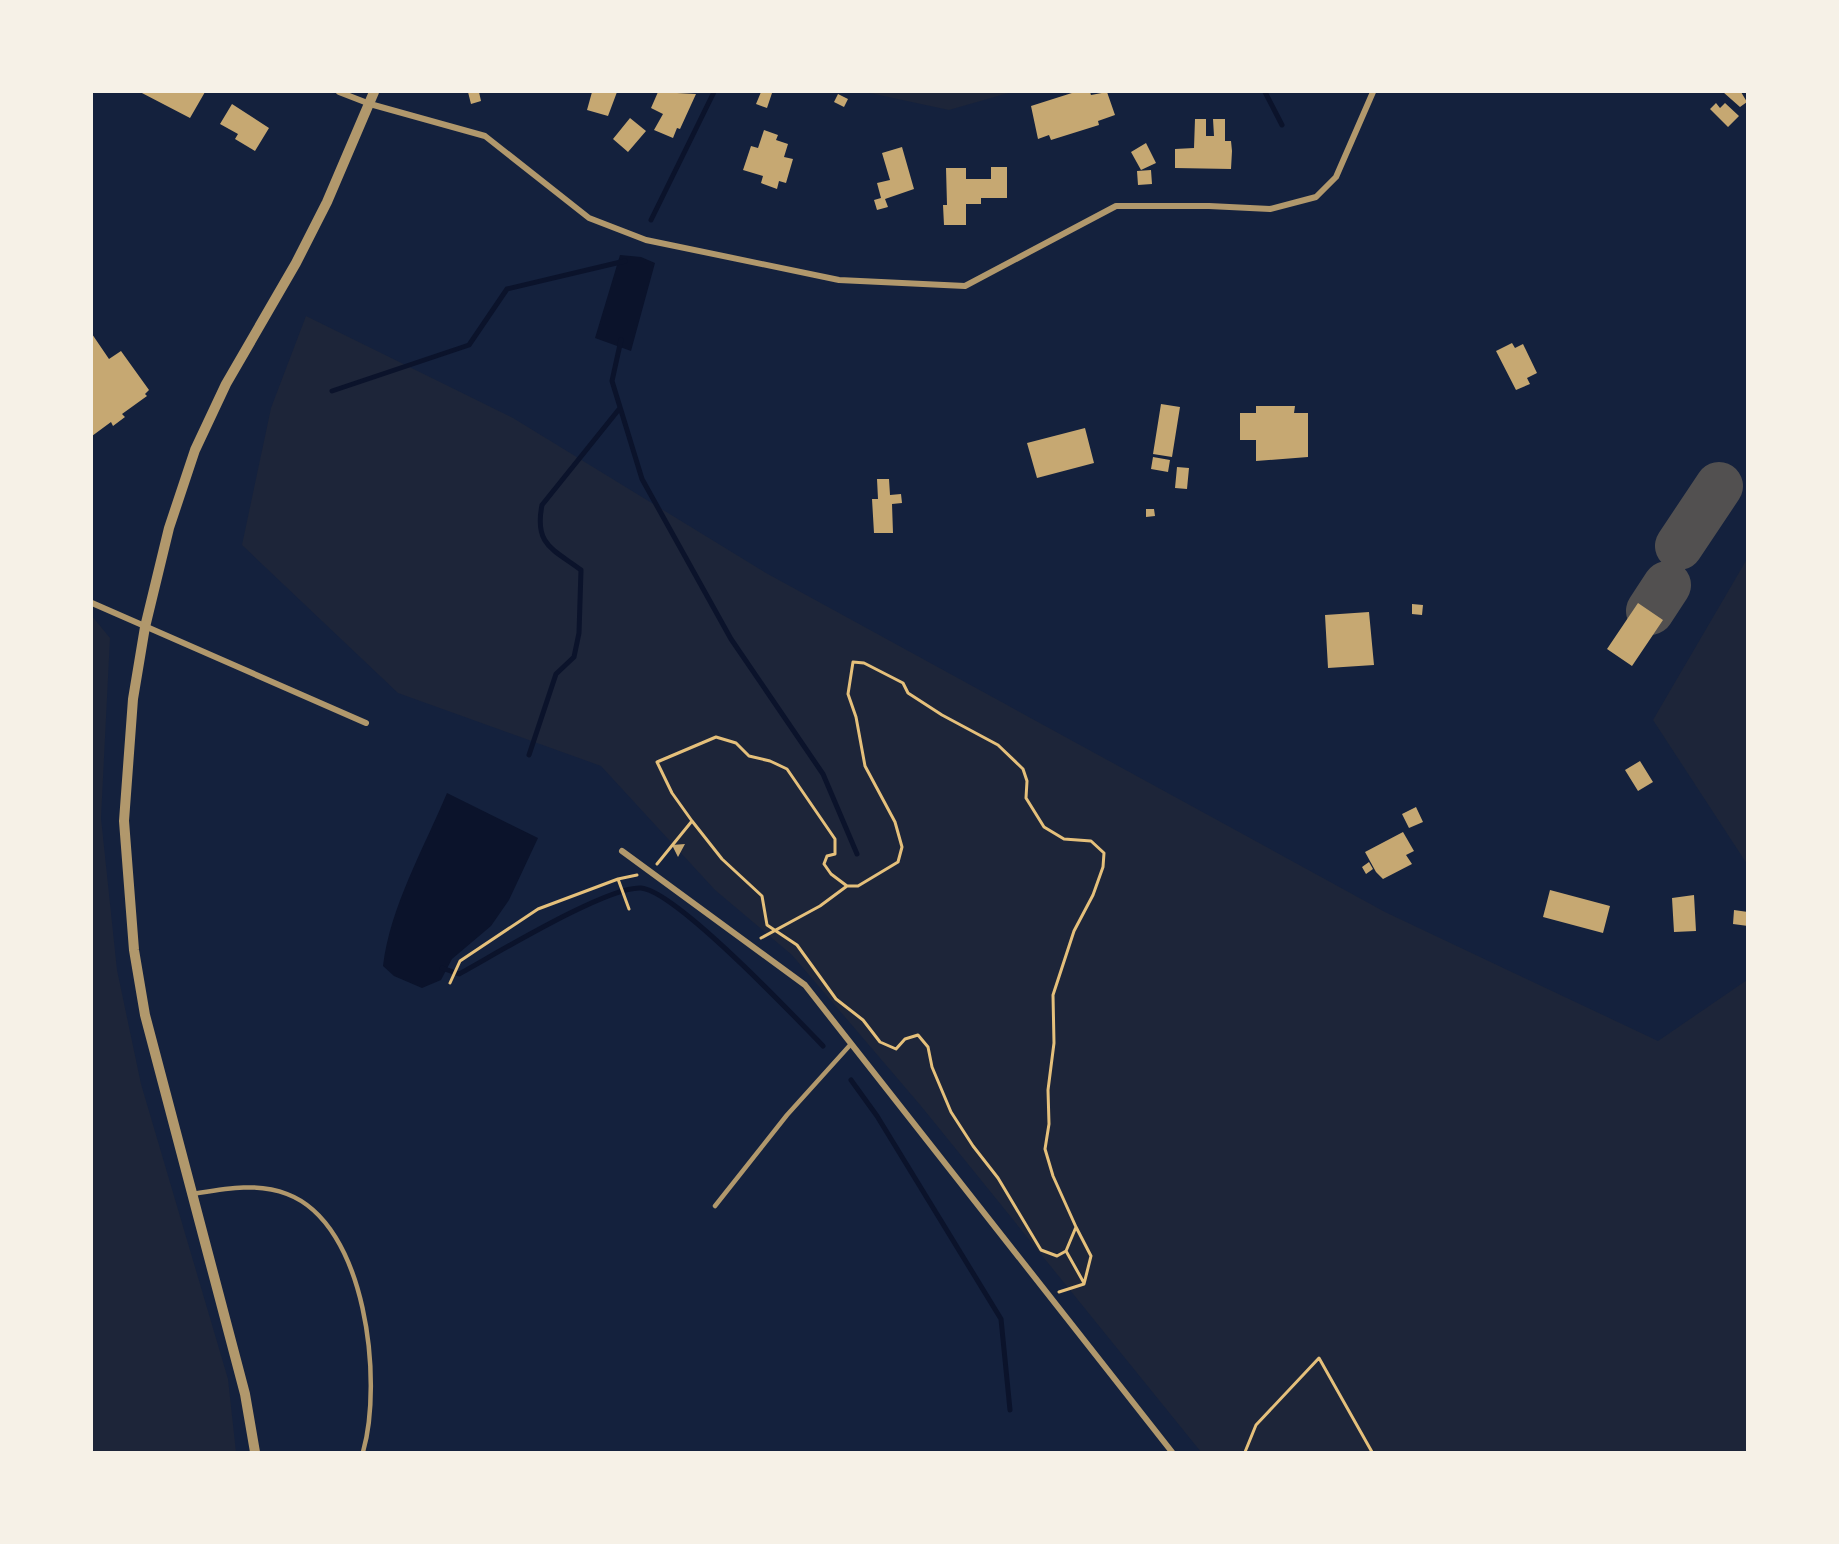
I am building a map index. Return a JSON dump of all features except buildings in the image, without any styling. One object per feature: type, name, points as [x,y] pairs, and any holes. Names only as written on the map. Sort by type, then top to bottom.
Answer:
[{"type":"street","points":[[339,92],[370,104],[485,136],[589,218],[646,240],[839,280],[965,286],[1116,206],[1209,206],[1270,209],[1316,197],[1336,177],[1373,92]]},
{"type":"street","points":[[255,1452],[245,1394],[145,1015],[134,950],[126,873],[124,821],[133,699],[145,627],[169,528],[195,450],[226,384],[302,253],[374,92]]},
{"type":"street","points":[[92,603],[366,723]]},
{"type":"street","points":[[622,851],[805,985],[1172,1452]]},
{"type":"lane","points":[[715,1206],[787,1115],[851,1044]]},
{"type":"lane","points":[[192,1194],[252,1187],[286,1193],[302,1201],[317,1214],[331,1232],[352,1274],[367,1322],[372,1391],[363,1452]]},
{"type":"path","points":[[750,945],[820,906],[847,886],[858,886],[898,862],[902,848],[895,822],[865,766],[856,717],[848,694],[853,662],[864,663],[903,683],[908,693],[942,715],[998,745],[1023,769],[1028,781],[1026,798],[1044,827],[1064,839],[1091,841],[1104,853],[1103,867],[1097,885],[1074,931],[1053,995],[1054,1043],[1048,1090],[1045,1149],[1053,1176],[1091,1256],[1084,1284]]},
{"type":"path","points":[[847,886],[831,874],[824,864],[827,856],[835,854],[835,839],[787,769],[770,761],[749,756],[736,743],[716,737],[657,762],[672,792],[692,821],[722,859],[762,896],[767,925],[797,945],[836,999],[863,1020],[880,1042],[896,1049],[905,1039],[918,1035],[928,1047],[932,1066],[951,1112],[973,1146],[998,1178],[1041,1250],[1058,1256],[1066,1251],[1076,1227]]},
{"type":"path","points":[[450,983],[459,961],[538,909],[618,879],[651,872],[692,821]]},
{"type":"path","points":[[618,879],[629,909]]},
{"type":"path","points":[[1066,1251],[1084,1284]]},
{"type":"path","points":[[1048,1295],[1084,1284]]},
{"type":"path","points":[[1245,1452],[1257,1425],[1319,1358],[1372,1452]]},
{"type":"shaded area","points":[[865,92],[1012,92],[949,110]]},
{"type":"shaded area","points":[[620,255],[641,257],[655,263],[631,351],[595,338]]},
{"type":"shaded area","points":[[306,316],[513,418],[766,573],[1385,912],[1658,1041],[1747,980],[1747,1452],[1201,1452],[921,1106],[792,955],[715,890],[601,766],[398,693],[242,545],[271,408]]},
{"type":"shaded area","points":[[1747,559],[1747,864],[1653,720]]},
{"type":"shaded area","points":[[92,616],[110,638],[101,818],[117,970],[141,1084],[228,1379],[236,1452],[92,1452]]},
{"type":"shaded area","points":[[447,793],[538,838],[509,900],[491,926],[452,959],[441,980],[422,988],[394,976],[383,966],[400,900]]},
{"type":"waterway","points":[[651,220],[714,92]]},
{"type":"waterway","points":[[1265,92],[1282,125]]},
{"type":"waterway","points":[[332,391],[469,345],[507,289],[625,261]]},
{"type":"waterway","points":[[621,340],[612,381],[642,479],[731,639],[823,774],[857,854]]},
{"type":"waterway","points":[[529,755],[556,674],[574,657],[579,633],[581,570],[554,551],[543,538],[540,518],[542,505],[620,408]]},
{"type":"waterway","points":[[442,968],[459,974],[578,909],[625,890],[641,888],[658,894],[706,931],[823,1046]]},
{"type":"waterway","points":[[851,1080],[877,1116],[1001,1319],[1010,1410]]},
{"type":"taxiway","points":[[1679,546],[1719,486]]},
{"type":"taxiway","points":[[1650,611],[1667,585]]}]
